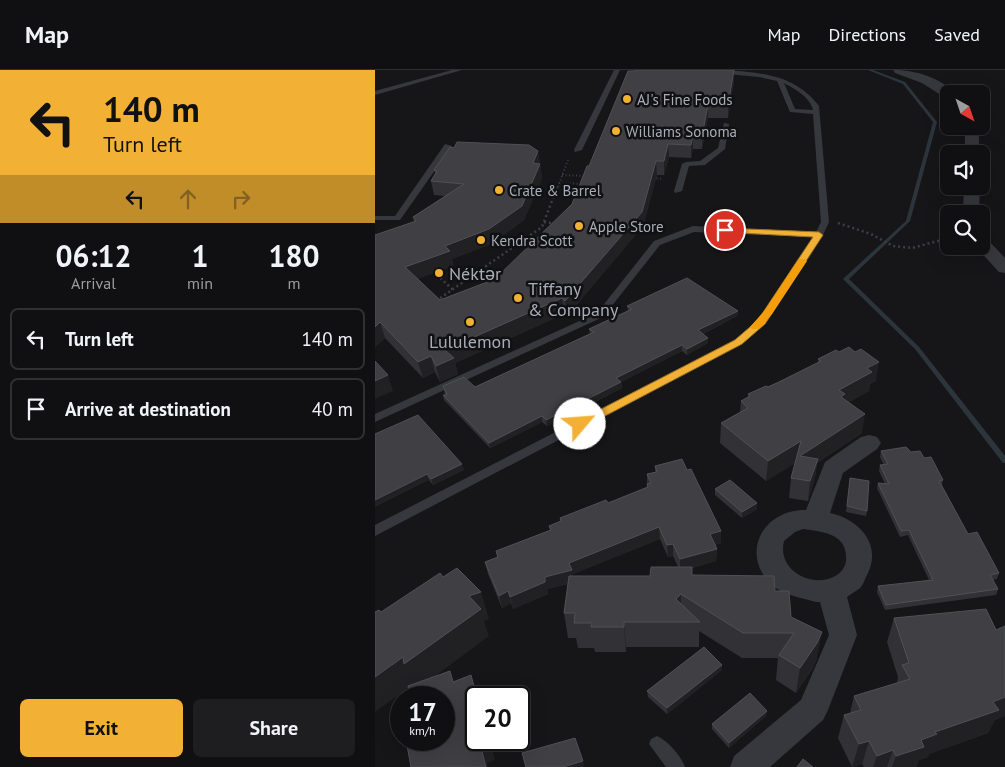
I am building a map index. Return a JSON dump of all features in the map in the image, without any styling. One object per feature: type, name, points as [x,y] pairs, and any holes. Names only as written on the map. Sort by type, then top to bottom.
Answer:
[{"type":"street","points":[[899,70],[927,80],[940,88]]},
{"type":"street","points":[[990,252],[1005,268]]},
{"type":"street","points":[[815,519],[833,468],[869,443]]},
{"type":"street","points":[[815,519],[830,522],[844,529],[854,539],[860,551],[861,563],[856,575],[845,584],[831,590],[816,591],[801,588],[787,581],[776,571],[770,560],[769,548],[772,537],[780,528],[791,522],[815,519]]},
{"type":"street","points":[[746,767],[812,710],[843,635],[831,590]]},
{"type":"lane","points":[[375,93],[459,70]]},
{"type":"lane","points":[[578,150],[617,70]]},
{"type":"lane","points":[[375,531],[738,342],[762,322],[819,235],[825,222],[816,106],[811,97],[800,89],[780,80],[767,76],[713,72]]},
{"type":"lane","points":[[425,73],[434,77]]},
{"type":"lane","points":[[780,80],[792,111],[817,112]]},
{"type":"lane","points":[[678,191],[686,164],[701,163],[721,149],[726,124]]},
{"type":"lane","points":[[375,218],[397,218],[448,146]]},
{"type":"lane","points":[[375,418],[600,315],[657,243],[693,229],[819,235]]},
{"type":"lane","points":[[657,744],[677,767]]},
{"type":"path","points":[[428,305],[453,290],[542,227],[569,159]]},
{"type":"path","points":[[562,175],[590,176]]},
{"type":"path","points":[[645,178],[663,179]]},
{"type":"path","points":[[559,183],[584,184],[580,192]]},
{"type":"path","points":[[544,222],[559,224],[552,230]]},
{"type":"path","points":[[825,222],[839,223],[871,234],[893,246],[913,248],[940,240]]},
{"type":"path","points":[[427,265],[453,290]]},
{"type":"path","points":[[436,301],[442,306]]},
{"type":"building","points":[[734,70],[728,105],[708,105],[702,136],[693,136],[691,145],[668,144],[664,161],[656,161],[642,212],[565,301],[562,298],[445,350],[454,358],[436,366],[431,356],[418,362],[380,322],[375,327],[375,235],[416,221],[413,217],[464,184],[431,181],[437,171],[434,170],[450,147],[454,148],[457,142],[529,145],[538,151],[533,163],[540,164],[522,206],[489,229],[445,246],[450,251],[405,267],[440,300],[495,279],[572,204],[628,71]]},
{"type":"building","points":[[687,278],[738,311],[698,330],[708,338],[687,349],[682,345],[616,378],[621,382],[546,420],[542,416],[489,443],[443,395],[447,395],[443,386],[464,377],[475,387],[594,332],[589,329],[632,309],[627,306]]},
{"type":"building","points":[[849,347],[855,352],[861,349],[879,362],[867,368],[872,372],[839,390],[845,394],[841,397],[865,414],[800,456],[818,459],[810,481],[791,478],[801,441],[768,461],[721,423],[748,408],[741,401],[750,396],[748,394],[766,386],[768,387],[821,361],[818,359],[836,350],[839,352]]},
{"type":"building","points":[[375,361],[388,375],[375,381]]},
{"type":"building","points":[[418,415],[462,464],[431,479],[427,474],[375,500],[375,434]]},
{"type":"building","points":[[906,447],[911,452],[920,451],[924,458],[931,457],[943,480],[939,481],[968,534],[977,532],[999,573],[990,575],[998,589],[886,605],[878,586],[933,580],[909,530],[901,531],[878,483],[889,484],[880,465],[888,464],[881,451]]},
{"type":"building","points":[[682,459],[687,470],[691,469],[721,531],[710,534],[717,549],[680,559],[673,544],[667,545],[659,527],[569,563],[572,570],[545,577],[545,582],[510,597],[508,591],[499,596],[485,562],[498,557],[496,551],[551,530],[549,526],[561,521],[560,518],[606,500],[608,503],[648,487],[647,484],[651,483],[647,474],[657,472],[655,466]]},
{"type":"building","points":[[850,478],[869,481],[867,511],[847,506]]},
{"type":"building","points":[[730,480],[757,503],[742,512],[715,489]]},
{"type":"building","points":[[651,567],[692,567],[692,575],[774,576],[775,591],[789,591],[791,617],[822,632],[800,668],[779,655],[794,633],[743,633],[681,594],[676,599],[700,622],[624,622],[624,627],[591,627],[592,623],[574,623],[575,613],[564,613],[569,576],[650,576]]},
{"type":"building","points":[[457,568],[481,592],[469,596],[481,609],[404,664],[403,657],[375,677],[375,612],[379,610],[381,612],[440,573],[443,577]]},
{"type":"building","points":[[986,609],[996,630],[1005,626],[1005,697],[993,702],[999,710],[935,732],[937,734],[921,740],[924,747],[896,756],[893,750],[877,756],[869,741],[859,744],[844,715],[861,710],[854,696],[910,679],[902,665],[909,663],[894,618]]},
{"type":"building","points":[[704,647],[722,665],[667,708],[647,691]]},
{"type":"building","points":[[450,671],[453,682],[471,675],[474,686],[465,686],[465,751],[482,751],[486,767],[411,767],[408,751],[455,751],[455,686],[408,686]]},
{"type":"building","points":[[750,693],[767,711],[729,743],[712,724]]},
{"type":"building","points":[[575,738],[583,761],[563,767],[526,767],[522,753]]},
{"type":"building","points":[[803,759],[813,767],[797,767]]},
{"type":"waterway","points":[[870,70],[904,83],[935,122],[908,221],[846,279],[917,348],[1005,461]]},
{"type":"slow traffic","points":[[755,327],[762,322],[802,261]]},
{"type":"place","name":"AJ's Fine Foods","points":[[627,99]]},
{"type":"place","name":"Williams Sonoma","points":[[616,131]]},
{"type":"place","name":"Crate & Barrel","points":[[499,190]]},
{"type":"place","name":"Apple Store","points":[[579,226]]},
{"type":"place","name":"Kendra Scott","points":[[481,240]]},
{"type":"place","name":"Néktər","points":[[439,273]]},
{"type":"place","name":"Tiffany & Company","points":[[518,298]]},
{"type":"place","name":"Lululemon","points":[[470,322]]},
{"type":"route","points":[[580,424],[738,342],[762,322],[819,235],[725,230]]}]
